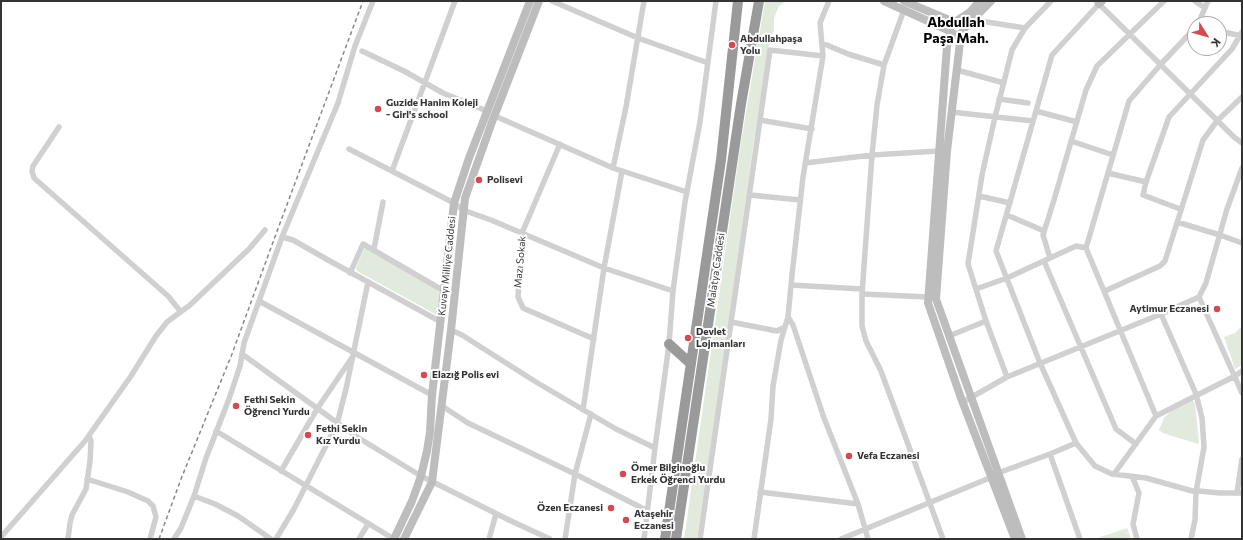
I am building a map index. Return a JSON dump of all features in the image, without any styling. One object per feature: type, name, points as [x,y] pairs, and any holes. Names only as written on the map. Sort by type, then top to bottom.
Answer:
[{"type":"highway","name":"Malatya Caddesi","points":[[665,539],[721,160],[738,1]]},
{"type":"highway","name":"Malatya Caddesi","points":[[676,539],[741,104],[759,1]]},
{"type":"highway","points":[[669,344],[691,364]]},
{"type":"main road","name":"Kuvayı Milliye Caddesi","points":[[404,539],[432,482],[451,330],[465,198],[491,113],[530,1]]},
{"type":"main road","name":"Kuvayı Milliye Caddesi","points":[[394,539],[412,501],[421,476],[430,432],[432,395],[454,203],[469,158],[491,113],[539,1]]},
{"type":"main road","points":[[884,1],[956,35],[974,20],[991,1]]},
{"type":"main road","points":[[904,1],[913,3],[962,24],[951,112],[936,299],[971,398],[1015,539]]},
{"type":"main road","points":[[980,1],[970,12],[950,25],[947,46],[928,303],[963,402],[1022,539]]},
{"type":"street","points":[[174,539],[181,528],[194,496],[206,458],[229,399],[244,343],[282,237],[338,103],[355,46],[373,1]]},
{"type":"street","points":[[392,171],[455,1]]},
{"type":"street","points":[[552,1],[638,38],[708,63]]},
{"type":"street","points":[[613,168],[626,107],[644,1]]},
{"type":"street","points":[[644,539],[646,510],[669,344],[673,292],[687,192],[700,122],[716,1]]},
{"type":"street","points":[[754,539],[771,419],[773,386],[781,340],[788,317],[800,200],[823,56],[820,23],[829,1]]},
{"type":"street","points":[[1007,377],[986,321],[968,264],[979,196],[995,117],[1012,50],[1025,28],[1050,1]]},
{"type":"street","points":[[1136,444],[1116,429],[1081,347],[1047,259],[1043,235],[1086,90],[1097,66],[1164,1]]},
{"type":"street","points":[[1195,1],[1205,8]]},
{"type":"street","points":[[1202,16],[1208,1]]},
{"type":"street","points":[[1242,143],[1217,121],[1099,2],[1052,54],[996,251],[1040,363],[1076,443],[1095,466],[1114,474],[1146,478],[1196,492],[1239,493],[1242,459]]},
{"type":"street","points":[[904,10],[884,65],[877,105],[862,292],[862,326],[866,341],[881,372],[928,503],[943,539]]},
{"type":"street","points":[[974,20],[1025,28]]},
{"type":"street","points":[[1180,209],[1143,195],[1146,182],[1169,117],[1232,50],[1241,34],[1227,32]]},
{"type":"street","points":[[1156,416],[1086,248],[1129,101],[1187,36]]},
{"type":"street","points":[[822,43],[848,54],[884,65]]},
{"type":"street","points":[[700,539],[770,50],[823,56]]},
{"type":"street","points":[[362,51],[404,71],[442,93],[491,113],[613,168],[687,192]]},
{"type":"street","points":[[957,70],[1004,83]]},
{"type":"street","points":[[1105,291],[1160,266],[1165,261],[1180,209],[1203,140],[1217,121],[1242,97]]},
{"type":"street","points":[[999,99],[1028,104]]},
{"type":"street","points":[[1036,111],[1077,122]]},
{"type":"street","points":[[951,112],[1033,121]]},
{"type":"street","points":[[760,120],[812,129]]},
{"type":"street","points":[[58,127],[33,166],[32,171],[34,178],[168,296],[181,312]]},
{"type":"street","points":[[1071,141],[1113,155]]},
{"type":"street","name":"Mazı Sokak","points":[[560,144],[522,233],[518,297],[523,308],[594,339]]},
{"type":"street","points":[[349,149],[454,203],[463,210],[604,268],[673,292]]},
{"type":"street","points":[[805,163],[872,155],[939,151]]},
{"type":"street","points":[[963,402],[1007,377],[1199,297],[1206,283],[1227,209],[1242,168]]},
{"type":"street","points":[[583,410],[604,268],[622,171]]},
{"type":"street","points":[[1108,173],[1146,182]]},
{"type":"street","points":[[750,195],[800,200]]},
{"type":"street","points":[[979,196],[1010,203]]},
{"type":"street","points":[[374,249],[383,202]]},
{"type":"street","points":[[1007,215],[1044,231]]},
{"type":"street","points":[[1177,222],[1242,243]]},
{"type":"street","points":[[1,537],[89,436],[131,376],[156,336],[168,322],[181,312],[249,249],[265,230]]},
{"type":"street","points":[[282,237],[293,240],[350,273],[441,322]]},
{"type":"street","points":[[350,273],[363,244],[444,291]]},
{"type":"street","points":[[976,289],[1007,278],[1076,246],[1086,248]]},
{"type":"street","points":[[276,539],[294,509],[337,424],[346,389],[368,282]]},
{"type":"street","points":[[791,285],[928,297]]},
{"type":"street","points":[[1199,297],[1242,393]]},
{"type":"street","points":[[259,301],[353,355],[432,395]]},
{"type":"street","points":[[1161,314],[1196,396],[1202,418],[1204,447],[1196,492],[1195,520],[1191,539]]},
{"type":"street","points":[[788,317],[793,325],[824,418],[858,504],[868,539]]},
{"type":"street","points":[[949,336],[986,321]]},
{"type":"street","points":[[731,322],[777,330],[785,328]]},
{"type":"street","points":[[451,330],[462,335],[583,410],[654,448]]},
{"type":"street","points":[[242,354],[337,424],[421,476],[496,514],[550,539]]},
{"type":"street","points":[[281,471],[317,409],[353,355]]},
{"type":"street","points":[[1114,474],[1156,416],[1242,371]]},
{"type":"street","points":[[442,406],[468,423],[646,510]]},
{"type":"street","points":[[565,539],[575,474],[591,414]]},
{"type":"street","points":[[216,432],[394,539]]},
{"type":"street","points":[[68,539],[72,515],[86,489],[90,461],[91,441],[89,436]]},
{"type":"street","points":[[840,539],[994,475],[1076,443]]},
{"type":"street","points":[[1050,454],[1080,539]]},
{"type":"street","points":[[1132,476],[1139,492],[1133,524],[1137,539]]},
{"type":"street","points":[[87,479],[128,492],[148,501],[153,506],[156,517],[150,539]]},
{"type":"street","points":[[760,492],[858,504]]},
{"type":"street","points":[[194,496],[238,516],[271,539]]},
{"type":"street","points":[[489,539],[496,514]]},
{"type":"street","points":[[359,539],[368,524]]},
{"type":"shaded area","points":[[765,1],[787,1],[779,6],[774,18],[774,30],[769,45],[697,539],[684,539],[741,142]]},
{"type":"shaded area","points":[[366,248],[436,289],[440,293],[437,315],[357,271],[356,268],[364,249]]},
{"type":"shaded area","points":[[1242,326],[1242,365],[1235,369],[1224,337],[1235,333]]},
{"type":"shaded area","points":[[1192,400],[1195,403],[1198,444],[1163,433],[1159,430],[1164,418],[1173,409]]},
{"type":"shaded area","points":[[1127,528],[1131,539],[1095,539]]},
{"type":"railway","points":[[159,539],[181,479],[232,354],[363,1]]},
{"type":"place","name":"Abdullahpaşa Yolu","points":[[732,45]]},
{"type":"place","name":"Guzide Hanim Koleji - Girl's school","points":[[378,109]]},
{"type":"place","name":"Polisevi","points":[[479,180]]},
{"type":"place","name":"Aytimur Eczanesi","points":[[1217,309]]},
{"type":"place","name":"Devlet Lojmanları","points":[[688,338]]},
{"type":"place","name":"Elazığ Polis evi","points":[[424,375]]},
{"type":"place","name":"Fethi Sekin Öğrenci Yurdu","points":[[236,406]]},
{"type":"place","name":"Fethi Sekin Kız Yurdu","points":[[308,435]]},
{"type":"place","name":"Vefa Eczanesi","points":[[849,456]]},
{"type":"place","name":"Ömer Bilginoğlu Erkek Öğrenci Yurdu","points":[[623,474]]},
{"type":"place","name":"Özen Eczanesi","points":[[611,508]]},
{"type":"place","name":"Ataşehir Eczanesi","points":[[626,520]]},
{"type":"district","name":"Abdullah Paşa Mah.","points":[[956,30]]}]
